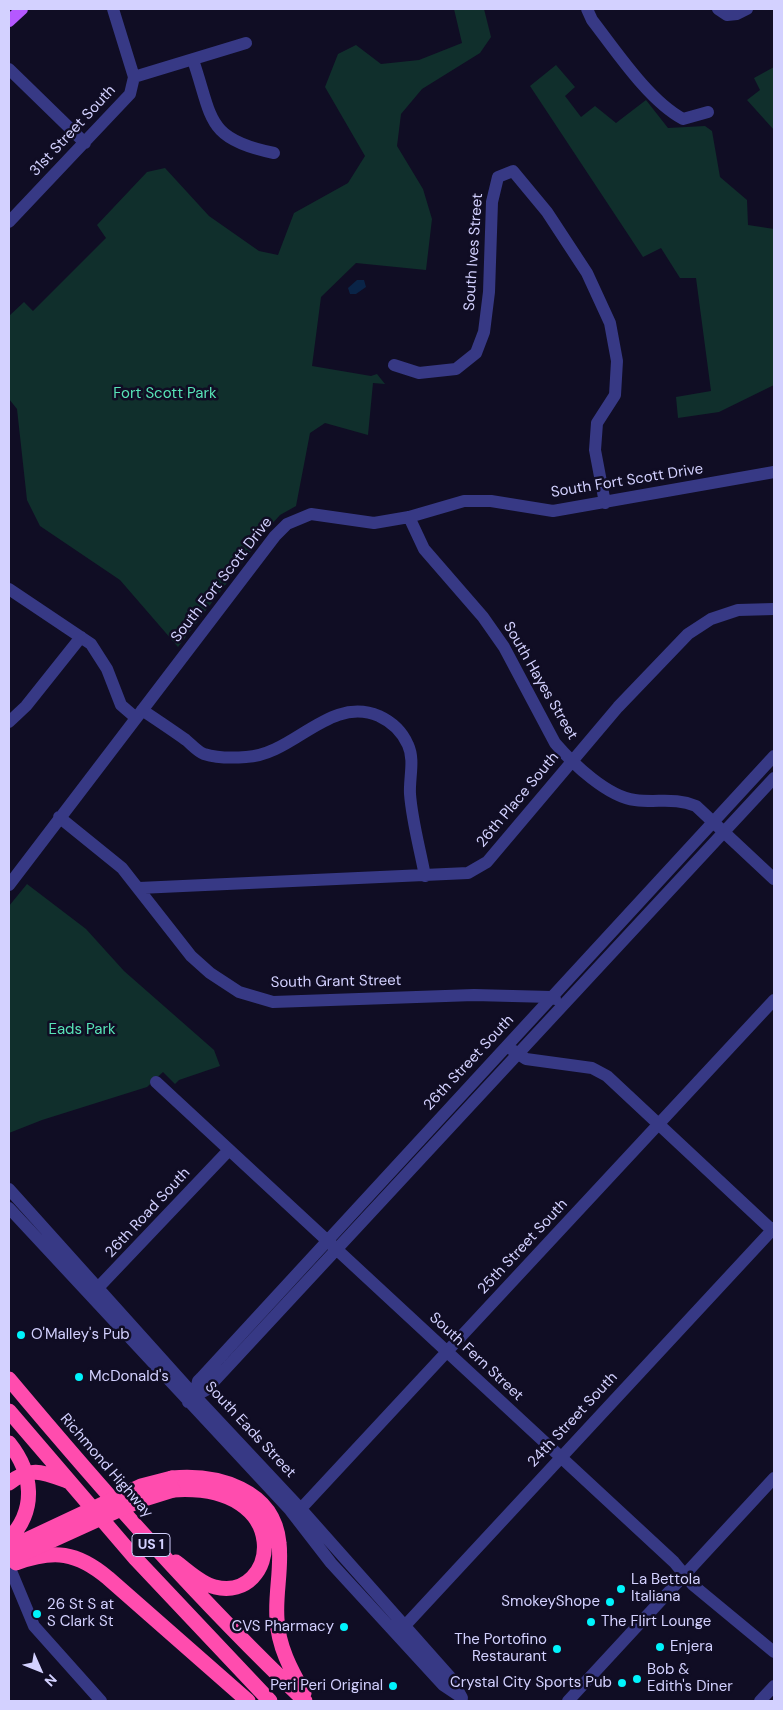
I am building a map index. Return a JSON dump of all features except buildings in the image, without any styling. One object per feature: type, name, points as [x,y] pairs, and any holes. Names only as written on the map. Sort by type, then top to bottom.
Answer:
[{"type":"highway","name":"Richmond Highway","points":[[9,1379],[152,1546],[231,1629],[306,1701]]},
{"type":"highway","name":"US 1","points":[[9,1411],[160,1586],[270,1701]]},
{"type":"highway","points":[[9,1443],[25,1469],[29,1489],[25,1515],[9,1539]]},
{"type":"highway","points":[[9,1483],[25,1473],[35,1471],[68,1481]]},
{"type":"highway","points":[[9,1560],[172,1484],[197,1476],[227,1482],[251,1495],[268,1512],[276,1527],[280,1544],[276,1606],[279,1633],[291,1670],[306,1701]]},
{"type":"highway","points":[[9,1548],[141,1486],[172,1484],[217,1492],[244,1506],[256,1518],[264,1533],[265,1542],[263,1558],[255,1574],[243,1584],[227,1588],[217,1588],[206,1583],[152,1546]]},
{"type":"highway","points":[[9,1566],[45,1554],[71,1556],[86,1562],[108,1578],[248,1701]]},
{"type":"highway","points":[[256,1686],[279,1701]]},
{"type":"main road","points":[[9,21],[22,9]]},
{"type":"street","points":[[113,9],[134,77]]},
{"type":"street","points":[[588,9],[592,20],[656,100],[672,114],[683,119],[708,112]]},
{"type":"street","points":[[718,9],[727,15],[742,12]]},
{"type":"street","name":"31st Street South","points":[[9,222],[130,94],[134,77],[246,43]]},
{"type":"street","points":[[193,60],[208,113],[223,134],[245,147],[274,153]]},
{"type":"street","points":[[9,69],[85,143]]},
{"type":"street","name":"South Ives Street","points":[[394,365],[419,373],[456,369],[476,353],[484,332],[489,292],[492,202],[498,177],[513,171],[548,212],[586,273],[610,323],[617,361],[614,395],[597,423],[595,450],[605,503]]},
{"type":"street","name":"South Fort Scott Drive","points":[[9,885],[286,524],[311,514],[374,523],[409,517],[464,500],[491,501],[553,511],[774,472]]},
{"type":"street","name":"South Hayes Street","points":[[409,517],[424,549],[483,617],[504,647],[555,743],[572,760],[607,789],[634,800],[681,800],[696,806],[774,879]]},
{"type":"street","points":[[9,589],[91,644],[100,655],[121,706],[139,714],[203,753],[246,757],[265,755],[285,746],[336,714],[353,711],[369,712],[392,723],[401,732],[409,746],[411,761],[410,794],[425,876]]},
{"type":"street","name":"26th Place South","points":[[139,888],[468,873],[486,862],[618,707],[688,634],[711,619],[738,610],[774,609]]},
{"type":"street","points":[[9,722],[26,706],[81,637]]},
{"type":"street","name":"26th Street South","points":[[192,1399],[206,1390],[506,1046],[774,756]]},
{"type":"street","name":"26th Street South","points":[[332,1245],[518,1054],[774,778]]},
{"type":"street","name":"South Grant Street","points":[[60,818],[122,868],[191,956],[210,973],[239,992],[273,1002],[474,995],[552,997],[564,1004]]},
{"type":"street","name":"25th Street South","points":[[298,1512],[774,1000]]},
{"type":"street","points":[[506,1046],[526,1059],[592,1068],[607,1076],[774,1230]]},
{"type":"street","name":"South Fern Street","points":[[156,1082],[674,1562],[696,1588],[774,1652]]},
{"type":"street","name":"26th Road South","points":[[94,1292],[229,1150]]},
{"type":"street","name":"South Eads Street","points":[[9,1189],[15,1209],[298,1512],[400,1630],[452,1678],[463,1700]]},
{"type":"street","name":"24th Street South","points":[[400,1630],[774,1230]]},
{"type":"street","points":[[568,1701],[774,1478]]},
{"type":"street","points":[[9,1566],[14,1595],[34,1626],[101,1701]]},
{"type":"street","points":[[760,1701],[774,1686]]},
{"type":"green space","name":"Fort Scott Park","points":[[454,9],[484,9],[491,37],[480,53],[422,89],[401,114],[397,146],[423,189],[432,219],[426,270],[356,263],[321,297],[312,366],[371,376],[377,374],[385,384],[373,383],[368,435],[325,423],[310,433],[296,506],[280,515],[271,525],[178,647],[120,580],[40,526],[27,500],[17,409],[9,399],[9,316],[24,302],[33,311],[106,238],[97,225],[147,172],[165,168],[209,216],[259,251],[278,255],[294,213],[348,183],[365,156],[325,87],[338,54],[356,45],[381,64],[419,60],[462,43]]},
{"type":"green space","points":[[556,65],[575,87],[565,96],[581,117],[595,106],[616,123],[646,100],[668,128],[705,126],[712,131],[720,177],[747,200],[748,225],[774,229],[774,385],[719,412],[678,418],[676,397],[711,391],[696,278],[680,278],[661,248],[643,257],[530,86]]},
{"type":"green space","points":[[774,67],[774,130],[747,100],[760,90],[754,78]]},
{"type":"green space","name":"Eads Park","points":[[27,884],[86,929],[124,971],[214,1050],[220,1066],[179,1080],[175,1084],[163,1072],[147,1087],[42,1120],[9,1133],[9,906]]},
{"type":"water","points":[[357,280],[364,280],[366,287],[356,294],[350,294],[348,288]]},
{"type":"place","name":"O'Malley's Pub","points":[[21,1335]]},
{"type":"place","name":"McDonald's","points":[[79,1377]]},
{"type":"place","name":"La Bettola Italiana","points":[[621,1589]]},
{"type":"place","name":"SmokeyShope","points":[[610,1602]]},
{"type":"place","name":"26 St S at S Clark St","points":[[37,1614]]},
{"type":"place","name":"The Flirt Lounge","points":[[591,1622]]},
{"type":"place","name":"CVS Pharmacy","points":[[344,1627]]},
{"type":"place","name":"Enjera","points":[[660,1647]]},
{"type":"place","name":"The Portofino Restaurant","points":[[557,1649]]},
{"type":"place","name":"Bob & Edith's Diner","points":[[637,1679]]},
{"type":"place","name":"Crystal City Sports Pub","points":[[622,1683]]},
{"type":"place","name":"Peri Peri Original","points":[[393,1686]]}]
